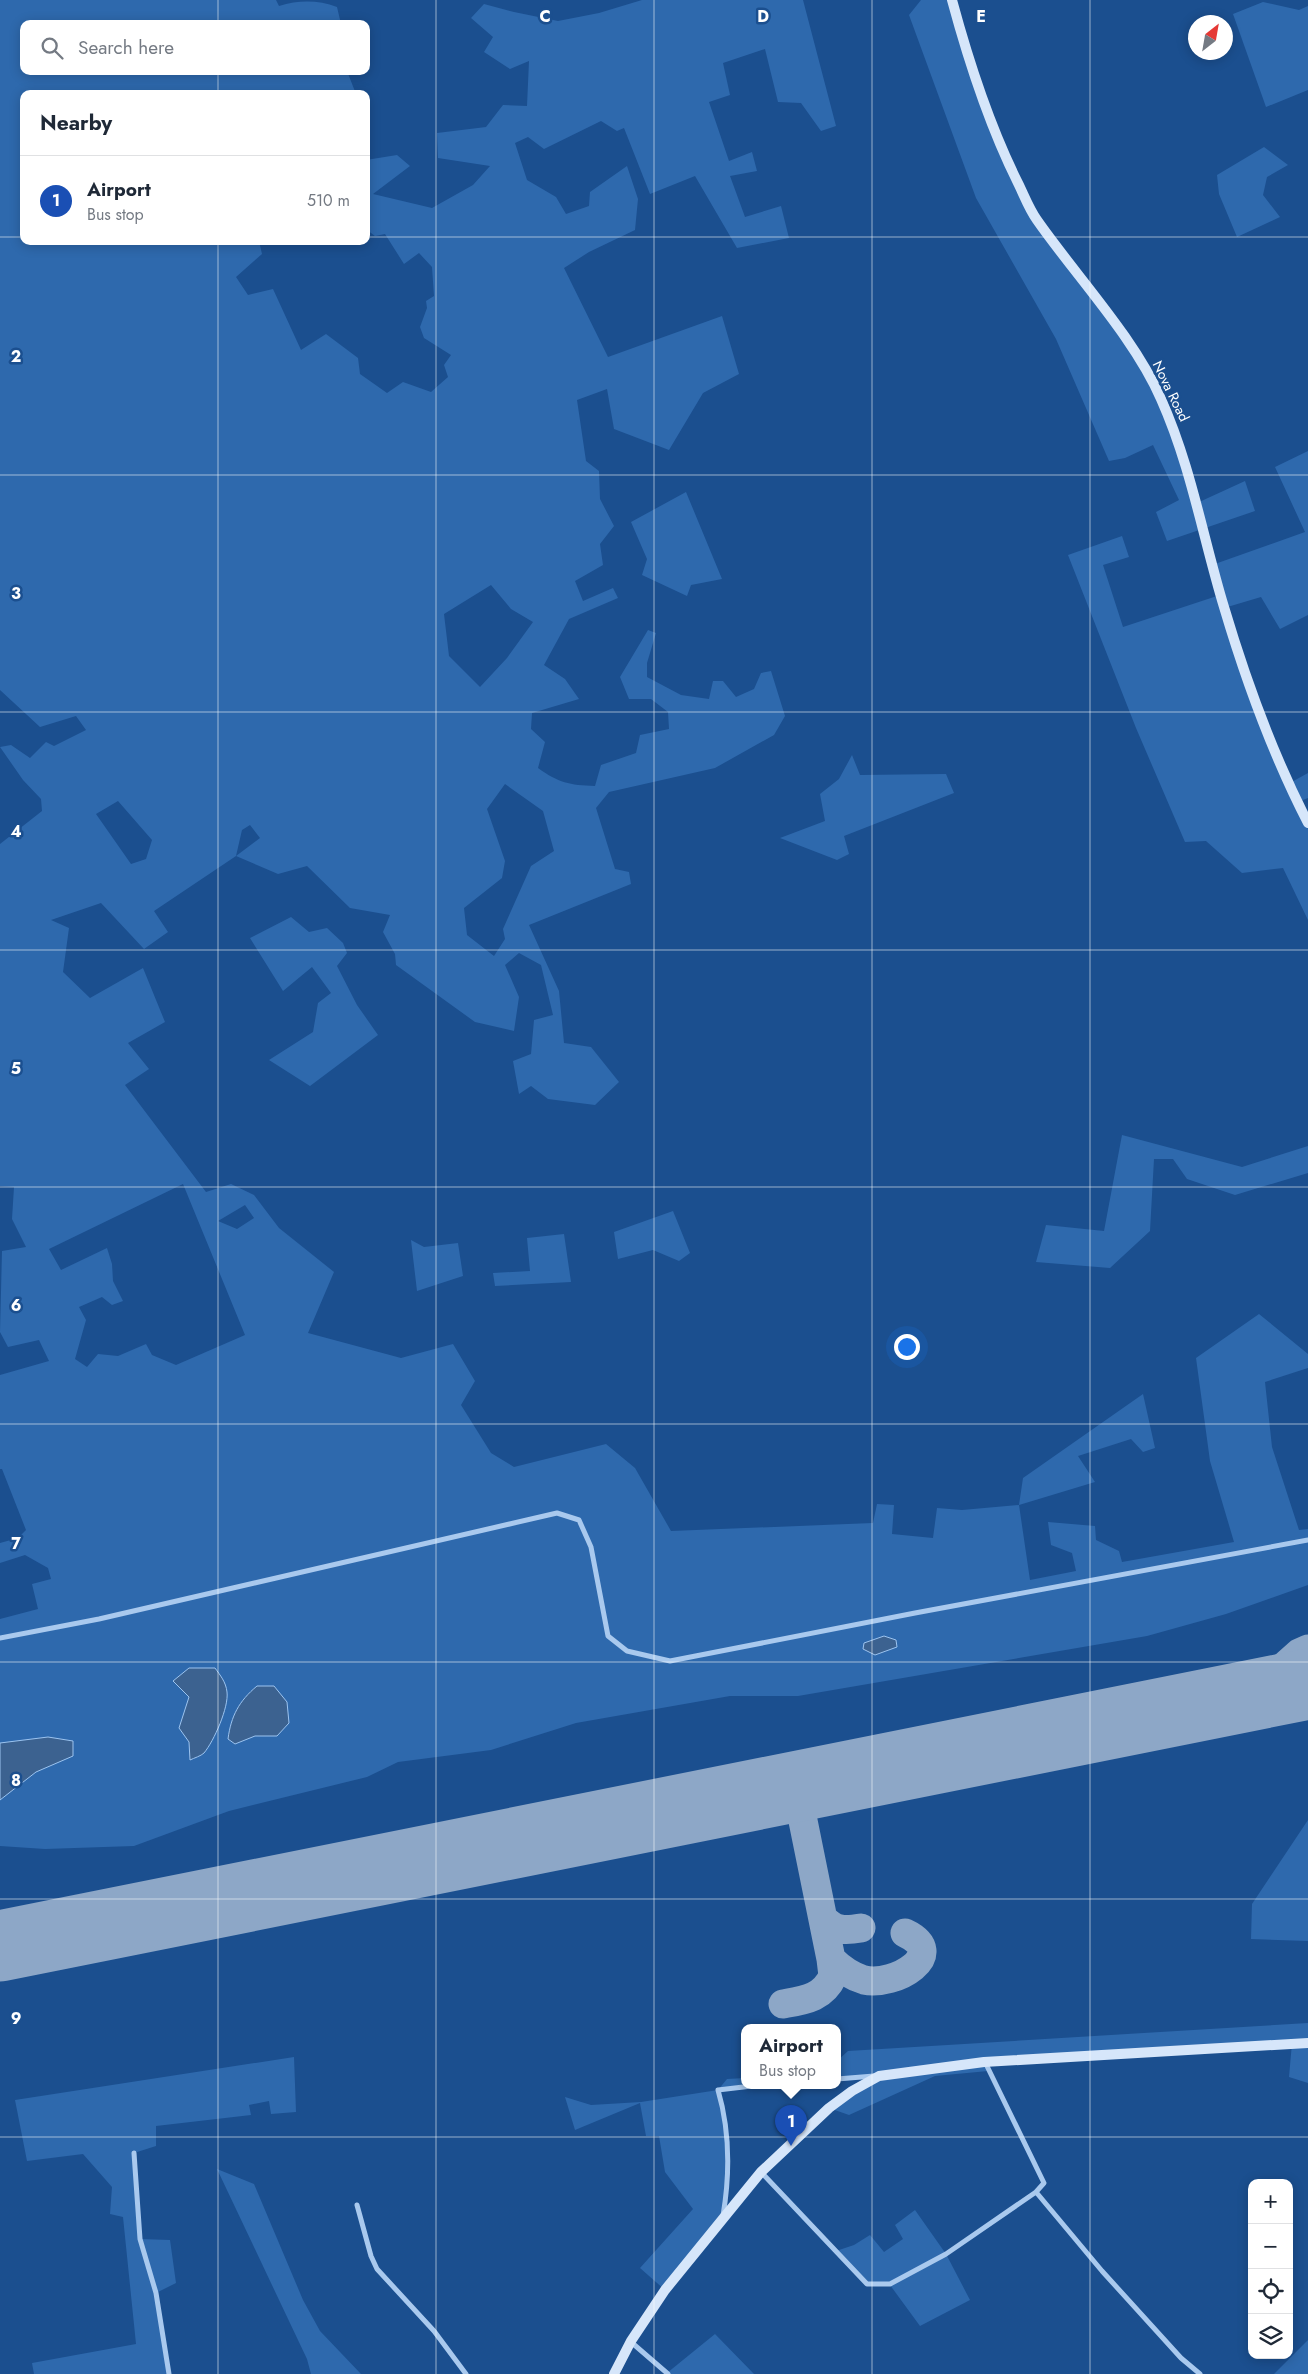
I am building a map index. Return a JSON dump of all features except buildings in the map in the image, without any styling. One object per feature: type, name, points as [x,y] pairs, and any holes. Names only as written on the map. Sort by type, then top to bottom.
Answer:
[{"type":"street","name":"Nova Road","points":[[952,0],[962,38],[998,144],[1035,217],[1134,351],[1160,395],[1177,435],[1224,608],[1236,643],[1288,784],[1308,823]]},
{"type":"street","points":[[0,1638],[99,1619],[557,1513],[579,1520],[590,1547],[608,1636],[627,1651],[670,1661],[915,1613],[1308,1540]]},
{"type":"street","points":[[841,2079],[879,2076],[984,2062],[1308,2043]]},
{"type":"street","points":[[761,2172],[867,2284],[890,2284],[946,2254],[1036,2192],[1044,2183],[984,2062]]},
{"type":"street","points":[[614,2374],[631,2341],[665,2290],[723,2216],[761,2172],[829,2108],[852,2091],[879,2076]]},
{"type":"street","points":[[723,2216],[729,2177],[725,2113],[718,2090],[741,2087]]},
{"type":"street","points":[[134,2153],[140,2239],[156,2293],[169,2374]]},
{"type":"street","points":[[1036,2192],[1102,2271],[1181,2358],[1200,2374]]},
{"type":"street","points":[[357,2205],[371,2256],[377,2269],[434,2331],[466,2374]]},
{"type":"street","points":[[631,2341],[668,2374]]},
{"type":"shaded area","points":[[0,0],[276,0],[279,6],[308,2],[323,3],[337,7],[340,20],[20,20],[20,75],[349,75],[354,90],[20,90],[20,245],[260,245],[262,254],[236,277],[248,295],[273,289],[301,350],[326,334],[358,358],[360,374],[387,393],[403,382],[431,392],[448,377],[444,365],[451,355],[424,338],[420,327],[427,308],[426,301],[434,296],[432,267],[419,253],[404,264],[385,234],[375,236],[370,232],[370,159],[397,155],[410,166],[373,194],[432,208],[473,185],[490,166],[438,158],[437,133],[486,127],[503,105],[527,106],[529,61],[510,69],[484,52],[493,37],[471,18],[484,4],[558,21],[599,13],[642,0],[803,0],[836,126],[821,131],[801,103],[778,102],[765,49],[723,63],[730,95],[709,102],[729,161],[752,152],[757,171],[730,176],[745,217],[781,206],[789,238],[737,248],[695,176],[650,194],[624,128],[617,131],[601,121],[544,149],[528,137],[515,143],[527,180],[556,197],[566,214],[589,206],[590,192],[627,166],[638,199],[635,230],[589,252],[564,268],[608,357],[722,316],[739,374],[703,393],[669,450],[614,429],[607,389],[577,400],[586,461],[599,471],[600,499],[614,526],[600,544],[603,565],[575,581],[583,601],[613,588],[618,598],[569,619],[544,665],[565,679],[579,699],[532,713],[531,729],[545,742],[538,768],[552,777],[565,782],[595,786],[601,765],[636,753],[640,735],[669,729],[668,712],[651,699],[629,699],[620,677],[648,630],[656,633],[647,663],[647,677],[681,695],[709,699],[713,681],[723,681],[736,697],[754,689],[761,673],[771,671],[785,716],[774,735],[715,768],[609,792],[596,808],[615,869],[629,872],[631,884],[529,925],[559,991],[564,1043],[591,1047],[619,1082],[595,1105],[548,1099],[531,1086],[519,1094],[513,1061],[531,1054],[534,1020],[553,1015],[541,965],[519,953],[505,965],[519,997],[514,1031],[475,1022],[396,965],[395,954],[383,932],[390,915],[350,908],[307,866],[278,874],[236,856],[154,911],[168,932],[144,949],[101,903],[51,920],[69,928],[63,972],[90,998],[143,968],[165,1022],[128,1043],[149,1069],[125,1085],[206,1192],[231,1184],[254,1195],[279,1228],[334,1272],[308,1333],[401,1358],[453,1344],[475,1381],[461,1405],[491,1453],[514,1467],[606,1444],[635,1468],[671,1531],[873,1523],[877,1504],[894,1505],[892,1534],[933,1538],[937,1508],[962,1510],[1019,1505],[1030,1580],[1076,1571],[1072,1553],[1051,1545],[1048,1522],[1095,1526],[1096,1540],[1119,1551],[1122,1562],[1234,1542],[1210,1461],[1196,1358],[1259,1314],[1308,1354],[1308,1368],[1265,1382],[1272,1447],[1299,1530],[1308,1529],[1308,1585],[1226,1614],[1147,1636],[798,1696],[730,1696],[576,1723],[491,1750],[398,1762],[367,1777],[229,1811],[134,1846],[45,1849],[0,1846],[0,1619],[38,1609],[32,1584],[51,1579],[48,1568],[25,1555],[0,1563],[0,1543],[18,1538],[26,1530],[2,1469],[0,1469],[0,1375],[49,1361],[39,1340],[8,1347],[0,1332],[2,1251],[26,1247],[12,1219],[14,1187],[0,1186],[0,844],[42,811],[41,799],[23,780],[0,747],[11,745],[30,758],[46,742],[54,746],[86,730],[76,716],[40,727],[0,690]],"holes":[[[491,585],[511,609],[533,622],[507,658],[480,687],[449,656],[444,614]],[[505,784],[543,811],[554,851],[531,866],[503,929],[505,939],[494,956],[467,935],[464,908],[502,878],[505,861],[487,809]],[[118,801],[152,840],[146,859],[131,864],[96,814]],[[250,825],[260,838],[236,856],[242,830]],[[183,1184],[245,1335],[176,1365],[152,1355],[146,1344],[118,1356],[98,1354],[87,1367],[75,1359],[86,1320],[79,1307],[102,1297],[112,1305],[123,1301],[113,1281],[112,1264],[107,1248],[61,1270],[49,1249]],[[245,1205],[254,1218],[237,1229],[218,1221]]]},
{"type":"shaded area","points":[[921,0],[952,0],[998,144],[1035,217],[1134,351],[1160,395],[1197,503],[1245,481],[1255,511],[1167,541],[1156,512],[1179,500],[1153,445],[1125,458],[1109,461],[1056,339],[976,198],[909,15]]},
{"type":"shaded area","points":[[1263,2],[1299,10],[1308,6],[1308,90],[1266,107],[1233,14]]},
{"type":"shaded area","points":[[1264,147],[1288,165],[1267,177],[1263,195],[1280,217],[1237,237],[1219,194],[1217,175]]},
{"type":"shaded area","points":[[1308,451],[1308,615],[1280,629],[1261,597],[1224,608],[1288,784],[1308,773],[1308,798],[1298,802],[1308,823],[1308,920],[1283,868],[1242,873],[1206,841],[1185,842],[1136,728],[1068,555],[1122,536],[1129,557],[1103,565],[1123,627],[1220,595],[1212,565],[1305,532],[1275,467]]},
{"type":"shaded area","points":[[686,492],[722,579],[691,585],[687,596],[642,575],[647,559],[631,522]]},
{"type":"shaded area","points":[[852,755],[860,775],[946,774],[954,793],[844,836],[849,854],[837,860],[780,838],[825,821],[820,794],[839,779]]},
{"type":"shaded area","points":[[291,917],[309,932],[327,928],[343,943],[347,953],[337,966],[357,1005],[378,1035],[310,1086],[269,1060],[313,1032],[318,1003],[331,993],[312,967],[283,991],[250,938]]},
{"type":"shaded area","points":[[1122,1135],[1242,1167],[1308,1146],[1308,1173],[1235,1195],[1187,1179],[1173,1159],[1154,1159],[1150,1231],[1110,1268],[1036,1262],[1046,1225],[1104,1231]]},
{"type":"shaded area","points":[[673,1211],[690,1253],[679,1261],[653,1250],[618,1259],[614,1232]]},
{"type":"shaded area","points":[[564,1234],[571,1282],[495,1286],[493,1273],[530,1271],[527,1238]]},
{"type":"shaded area","points":[[411,1240],[424,1247],[458,1243],[463,1276],[417,1291]]},
{"type":"shaded area","points":[[1143,1394],[1155,1448],[1143,1452],[1131,1439],[1078,1456],[1095,1482],[1019,1505],[1023,1478]]},
{"type":"shaded area","points":[[884,1636],[896,1640],[897,1647],[875,1655],[863,1649],[864,1643]]},
{"type":"shaded area","points":[[189,1668],[215,1668],[224,1682],[227,1692],[226,1706],[212,1741],[204,1753],[190,1760],[189,1742],[179,1728],[189,1697],[173,1681]]},
{"type":"shaded area","points":[[257,1686],[274,1686],[287,1702],[289,1723],[277,1736],[255,1736],[235,1744],[228,1739],[231,1723],[245,1697]]},
{"type":"shaded area","points":[[48,1737],[73,1741],[73,1756],[36,1772],[0,1800],[0,1743]]},
{"type":"shaded area","points":[[1308,1820],[1308,1941],[1251,1939],[1252,1904]]},
{"type":"shaded area","points":[[1308,2023],[1308,2083],[1289,2077],[1292,2043],[985,2062],[988,2071],[935,2076],[849,2115],[829,2108],[878,2076],[841,2079],[841,2057],[848,2051]]},
{"type":"shaded area","points":[[294,2057],[296,2112],[271,2114],[269,2101],[249,2105],[251,2115],[156,2126],[156,2146],[134,2153],[140,2239],[170,2240],[176,2283],[156,2293],[169,2374],[34,2374],[32,2363],[136,2344],[123,2217],[110,2214],[112,2187],[83,2154],[27,2161],[15,2100]]},
{"type":"shaded area","points":[[741,2078],[741,2086],[719,2091],[725,2113],[729,2177],[723,2216],[665,2290],[640,2268],[693,2209],[665,2172],[659,2136],[646,2136],[640,2103],[575,2130],[565,2097],[591,2105],[641,2102],[718,2090],[727,2079]]},
{"type":"shaded area","points":[[217,2169],[254,2184],[303,2300],[320,2331],[361,2374],[311,2374],[307,2359]]},
{"type":"shaded area","points":[[915,2210],[946,2254],[970,2300],[920,2326],[890,2285],[867,2284],[836,2251],[854,2245],[870,2235],[884,2252],[903,2239],[895,2225]]},
{"type":"shaded area","points":[[715,2334],[754,2374],[667,2373]]},
{"type":"shaded area","points":[[1308,2340],[1308,2374],[1274,2374],[1289,2359],[1293,2359],[1293,2355]]},
{"type":"taxiway","points":[[1252,1695],[1299,1653],[1308,1649]]},
{"type":"taxiway","points":[[1275,1690],[1283,1691],[1308,1701]]},
{"type":"taxiway","points":[[800,1806],[806,1792],[821,1781]]},
{"type":"taxiway","points":[[758,1794],[782,1793],[791,1797],[800,1806],[831,1959],[834,1962],[850,1974],[864,1980],[890,1979],[913,1967],[920,1959],[922,1950],[917,1941],[905,1933]]},
{"type":"taxiway","points":[[823,1918],[836,1928],[850,1930],[861,1928]]},
{"type":"taxiway","points":[[783,2004],[812,1997],[824,1989],[833,1976],[831,1959]]},
{"type":"runway","points":[[0,1946],[1308,1684]]},
{"type":"place","name":"Airport","points":[[791,2146]]}]
